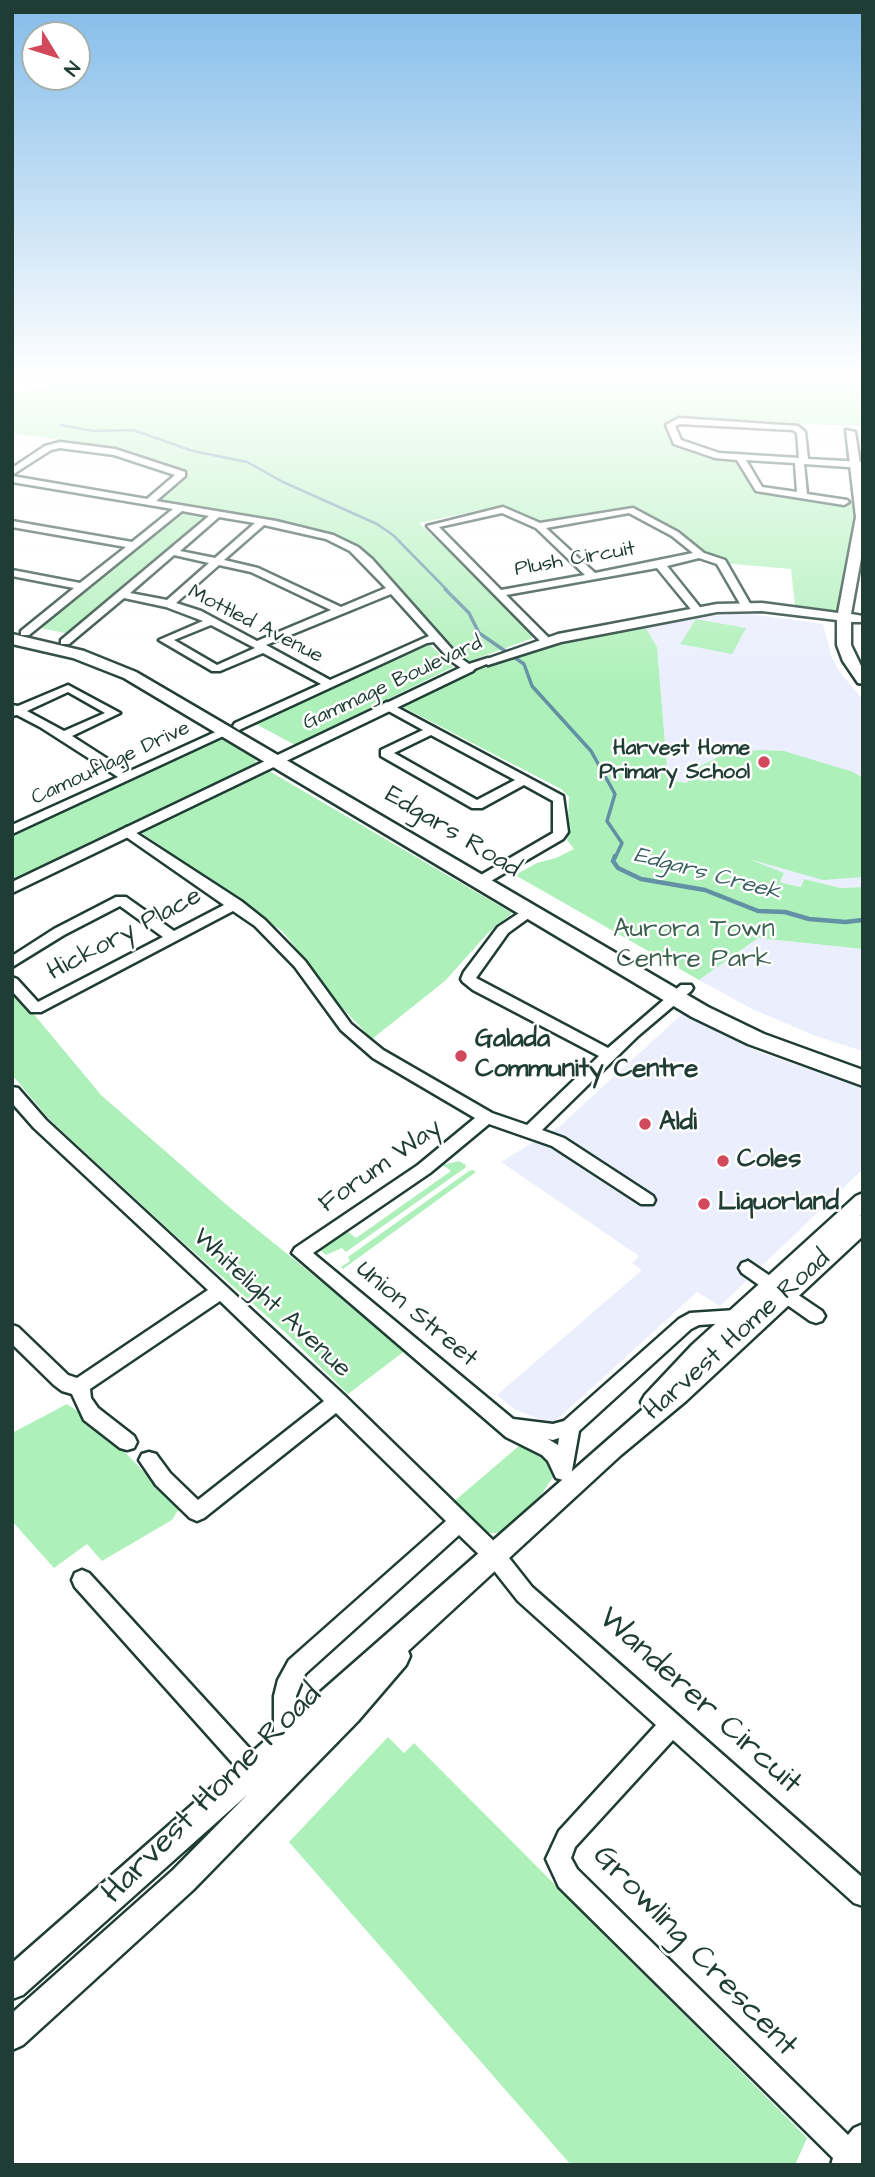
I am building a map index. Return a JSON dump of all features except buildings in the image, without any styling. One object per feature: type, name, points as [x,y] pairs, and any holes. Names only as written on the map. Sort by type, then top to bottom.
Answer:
[{"type":"main road","name":"Edgars Road","points":[[17,636],[65,642],[131,664],[281,759],[756,1040],[863,1078]]},
{"type":"main road","name":"Edgars Road","points":[[17,636],[111,666],[232,729]]},
{"type":"main road","name":"Edgars Road","points":[[485,878],[530,912],[680,993],[768,1030],[863,1065]]},
{"type":"street","points":[[21,481],[310,531],[346,544],[368,561],[455,659],[468,668]]},
{"type":"street","points":[[149,502],[174,481]]},
{"type":"street","points":[[753,481],[757,488],[844,502]]},
{"type":"street","points":[[802,481],[802,496]]},
{"type":"street","points":[[861,498],[861,524],[845,652],[863,680]]},
{"type":"street","points":[[17,636],[180,508]]},
{"type":"street","name":"Plush Circuit","points":[[503,510],[538,526],[633,511],[675,534],[699,555],[501,593],[432,528],[436,524],[503,510]]},
{"type":"street","points":[[65,642],[217,514]]},
{"type":"street","points":[[169,604],[262,522]]},
{"type":"street","points":[[12,524],[133,545]]},
{"type":"street","points":[[538,526],[592,576]]},
{"type":"street","points":[[172,552],[219,561],[264,574],[339,610]]},
{"type":"street","points":[[699,555],[721,562],[747,607]]},
{"type":"street","points":[[660,564],[698,611]]},
{"type":"street","points":[[12,573],[82,587]]},
{"type":"street","points":[[863,586],[851,619],[863,658]]},
{"type":"street","points":[[212,621],[164,640],[216,669],[339,610],[393,589]]},
{"type":"street","points":[[501,593],[547,641]]},
{"type":"street","name":"Mottled Avenue","points":[[122,594],[169,604],[212,621],[329,684]]},
{"type":"street","name":"Gammage Boulevard","points":[[12,888],[468,668],[530,646],[698,611],[747,607],[851,619]]},
{"type":"street","name":"Camouflage Drive","points":[[12,830],[423,641],[436,638]]},
{"type":"street","points":[[14,711],[68,688],[114,713],[63,736]]},
{"type":"street","points":[[387,706],[559,799],[561,832],[485,878]]},
{"type":"street","points":[[14,711],[63,736],[127,777]]},
{"type":"street","points":[[432,730],[385,753],[477,805],[525,780]]},
{"type":"street","points":[[12,814],[26,824]]},
{"type":"street","points":[[127,831],[236,904],[283,945],[300,964],[333,1012],[362,1041],[397,1067],[486,1116],[531,1130],[558,1142],[647,1200]]},
{"type":"street","points":[[12,963],[59,932],[121,900],[173,937]]},
{"type":"street","name":"Hickory Place","points":[[12,982],[36,1009],[236,904]]},
{"type":"street","points":[[530,912],[503,930],[471,971],[468,979],[478,987],[610,1055]]},
{"type":"street","points":[[531,1130],[680,993]]},
{"type":"street","name":"Whitelight Avenue","points":[[12,1092],[67,1151],[221,1291],[495,1556]]},
{"type":"street","name":"Forum Way","points":[[301,1253],[424,1169],[463,1139],[486,1116]]},
{"type":"street","name":"Harvest Home Road","points":[[12,1984],[495,1556],[563,1483],[613,1448],[678,1394],[863,1201]]},
{"type":"street","name":"Harvest Home Road","points":[[613,1448],[700,1351],[736,1317],[778,1290],[863,1223]]},
{"type":"street","name":"Union Street","points":[[301,1253],[513,1430],[549,1449],[556,1456],[563,1483]]},
{"type":"street","points":[[748,1268],[816,1315]]},
{"type":"street","points":[[75,1386],[221,1291]]},
{"type":"street","points":[[499,1418],[534,1430],[553,1432],[570,1427],[685,1324],[696,1318],[736,1317]]},
{"type":"street","points":[[12,1332],[75,1386],[91,1414],[127,1442]]},
{"type":"street","points":[[149,1460],[163,1479],[197,1511],[337,1401]]},
{"type":"street","points":[[563,1483],[570,1427]]},
{"type":"street","name":"Harvest Home Road","points":[[285,1742],[285,1696],[289,1679],[297,1667],[459,1522]]},
{"type":"street","name":"Wanderer Circuit","points":[[495,1556],[525,1594],[863,1894]]},
{"type":"street","points":[[82,1580],[254,1770]]},
{"type":"street","name":"Harvest Home Road","points":[[12,2034],[183,1880],[348,1712],[452,1595]]},
{"type":"street","name":"Growling Crescent","points":[[672,1724],[567,1839],[558,1858],[568,1878],[852,2152]]},
{"type":"shaded area","name":"Harvest Home Primary School","points":[[743,613],[823,624],[832,658],[863,700],[863,887],[840,888],[804,879],[801,887],[780,882],[783,873],[742,856],[704,829],[687,804],[686,783],[668,780],[657,647],[646,628],[703,617]]},
{"type":"shaded area","points":[[758,938],[863,949],[863,1051],[816,1036],[754,1010],[699,980]]},
{"type":"shaded area","points":[[682,1014],[759,1052],[863,1087],[863,1169],[720,1306],[697,1292],[552,1424],[514,1409],[497,1395],[642,1270],[632,1263],[639,1256],[501,1162],[560,1126]]},
{"type":"green space","points":[[181,481],[754,481],[759,489],[860,502],[845,612],[795,605],[791,569],[722,563],[699,553],[633,511],[539,526],[511,512],[505,505],[419,523],[510,608],[533,638],[467,662],[399,592],[374,562],[323,533],[156,500]]},
{"type":"green space","points":[[178,512],[208,517],[69,634],[36,627]]},
{"type":"green space","points":[[696,619],[746,628],[732,654],[680,644]]},
{"type":"green space","name":"Aurora Town Centre Park","points":[[646,628],[657,647],[668,780],[687,783],[695,769],[722,755],[759,750],[784,751],[853,772],[863,778],[863,877],[823,880],[749,859],[784,873],[780,882],[791,885],[801,887],[804,879],[840,888],[863,887],[863,949],[758,938],[699,980],[515,875],[537,863],[574,849],[567,840],[569,797],[561,789],[399,705],[478,667],[546,644]]},
{"type":"green space","points":[[428,643],[453,667],[295,745],[254,723]]},
{"type":"green space","points":[[220,738],[255,759],[256,764],[12,882],[12,834]]},
{"type":"green space","points":[[269,771],[512,913],[487,934],[445,981],[372,1039],[327,992],[282,931],[139,831]]},
{"type":"green space","points":[[12,988],[101,1095],[228,1206],[406,1350],[348,1394],[286,1333],[177,1237],[50,1120],[12,1075]]},
{"type":"green space","points":[[459,1161],[466,1165],[465,1168],[346,1252],[342,1248],[326,1255],[320,1250],[333,1238],[348,1232],[356,1238],[451,1171],[443,1165]]},
{"type":"green space","points":[[473,1170],[476,1172],[343,1269],[341,1267],[350,1261],[348,1257]]},
{"type":"green space","points":[[67,1404],[102,1428],[179,1509],[172,1520],[102,1561],[87,1544],[54,1568],[12,1521],[12,1433]]},
{"type":"green space","points":[[520,1445],[546,1455],[554,1470],[553,1477],[539,1498],[505,1529],[497,1533],[484,1533],[451,1504]]},
{"type":"green space","points":[[388,1737],[404,1753],[414,1743],[807,2138],[795,2165],[571,2165],[289,1842]]},
{"type":"waterway","name":"Edgars Creek","points":[[280,481],[377,524],[393,535],[447,590]]},
{"type":"waterway","name":"Edgars Creek","points":[[445,589],[469,613],[479,633],[524,664],[532,686],[591,751],[615,794],[607,821],[622,843],[615,858]]},
{"type":"waterway","name":"Edgars Creek","points":[[615,856],[613,861],[618,868],[641,879],[705,890],[758,911],[785,912],[809,919],[845,922],[863,920]]},
{"type":"place","name":"Harvest Home Primary School","points":[[764,762]]},
{"type":"place","name":"Galada Community Centre","points":[[461,1056]]},
{"type":"place","name":"Aldi","points":[[645,1124]]},
{"type":"place","name":"Coles","points":[[723,1161]]},
{"type":"place","name":"Liquorland","points":[[704,1204]]}]
